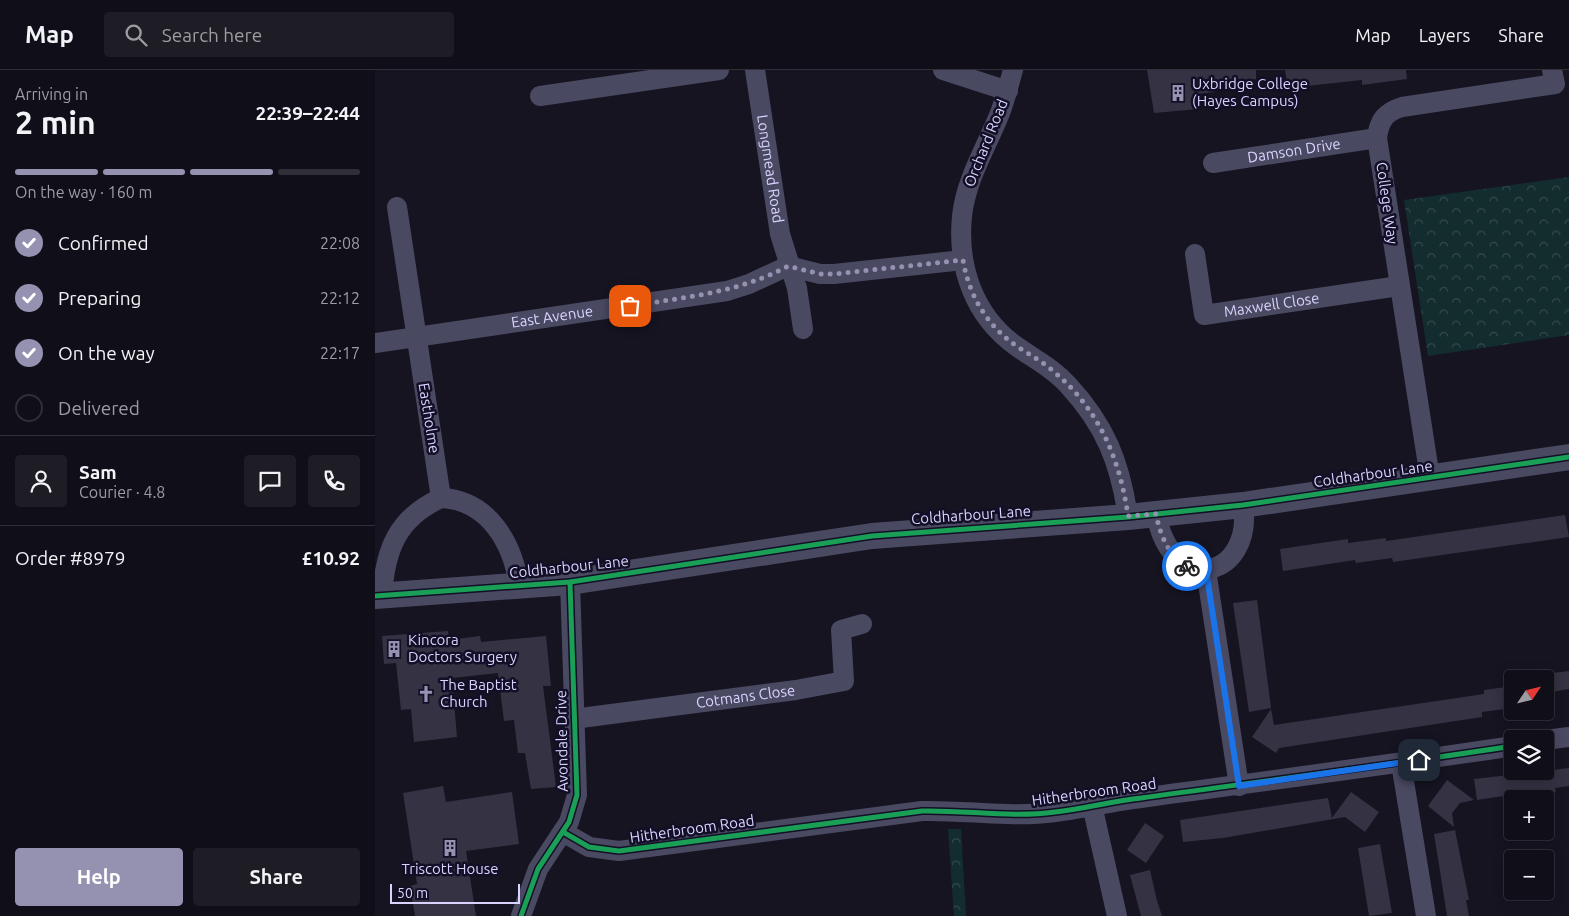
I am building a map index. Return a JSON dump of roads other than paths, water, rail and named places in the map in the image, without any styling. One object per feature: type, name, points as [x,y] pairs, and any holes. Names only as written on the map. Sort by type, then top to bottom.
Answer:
[{"type":"street","points":[[540,96],[719,70]]},
{"type":"street","name":"Longmead Road","points":[[755,70],[778,224],[788,266],[801,307],[803,329]]},
{"type":"street","points":[[943,70],[1008,91]]},
{"type":"street","name":"Orchard Road","points":[[1013,70],[1008,91],[968,186],[961,228],[963,260],[971,290],[991,322],[1007,339],[1053,371],[1067,384],[1102,430],[1119,470],[1128,516]]},
{"type":"street","points":[[1377,138],[1380,122],[1395,109],[1555,84],[1553,70]]},
{"type":"street","name":"Damson Drive","points":[[1213,163],[1377,138]]},
{"type":"street","name":"College Way","points":[[1377,138],[1430,478]]},
{"type":"street","name":"Eastholme","points":[[397,207],[441,498]]},
{"type":"street","name":"Maxwell Close","points":[[1195,254],[1204,315],[1399,286]]},
{"type":"street","points":[[788,266],[820,274],[834,274],[963,260]]},
{"type":"street","name":"East Avenue","points":[[375,343],[727,291],[749,284],[788,266]]},
{"type":"street","name":"Coldharbour Lane","points":[[379,596],[570,582],[872,536],[1156,514],[1243,505],[1569,457]]},
{"type":"street","points":[[379,596],[385,565],[394,540],[416,514],[441,498],[468,505],[493,522],[511,553],[519,586]]},
{"type":"street","points":[[1156,514],[1162,536],[1176,559],[1192,569],[1206,570],[1223,564],[1234,551],[1244,524],[1243,505]]},
{"type":"street","points":[[1206,570],[1239,786]]},
{"type":"street","name":"Avondale Drive","points":[[521,916],[538,869],[563,832],[572,814],[578,789],[573,719],[573,611],[570,582]]},
{"type":"street","name":"Cotmans Close","points":[[573,719],[796,690],[843,681],[841,630],[862,624]]},
{"type":"street","points":[[1554,739],[1569,737]]},
{"type":"street","name":"Hitherbroom Road","points":[[563,832],[589,847],[619,851],[922,811],[959,810],[1026,814],[1055,812],[1092,805],[1239,786],[1504,747]]},
{"type":"street","points":[[1401,763],[1426,916]]},
{"type":"street","points":[[1092,805],[1117,916]]},
{"type":"place","name":"Uxbridge College (Hayes Campus)","points":[[1178,93]]},
{"type":"place","name":"Kincora Doctors Surgery","points":[[394,649]]},
{"type":"place","name":"The Baptist Church","points":[[426,694]]},
{"type":"place","name":"Triscott House","points":[[450,848]]}]
